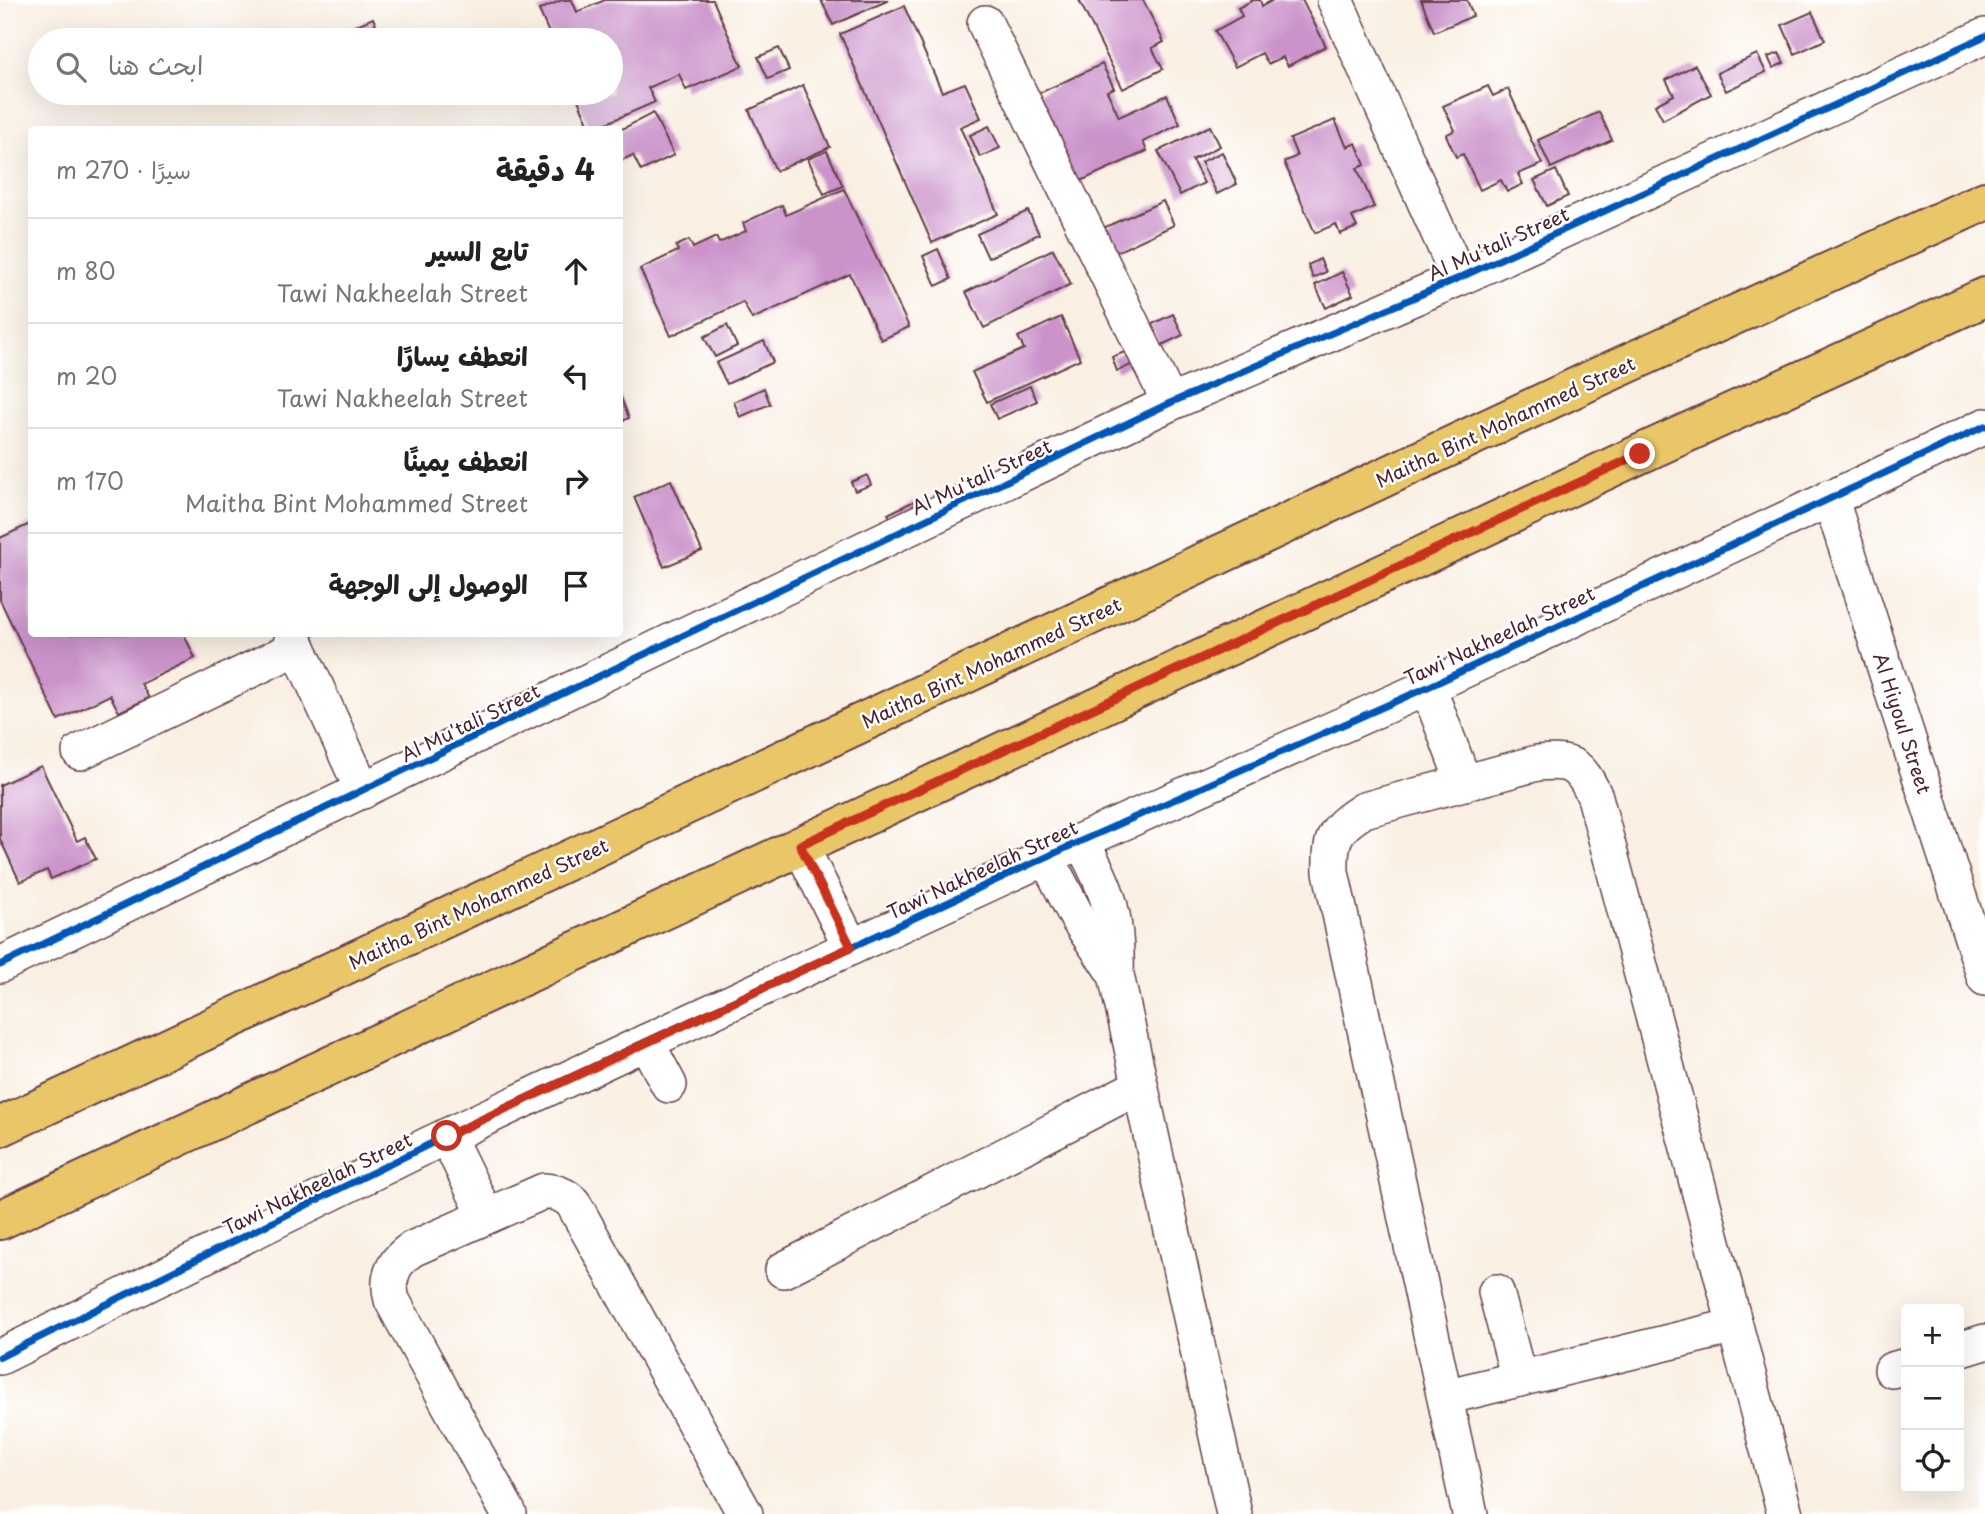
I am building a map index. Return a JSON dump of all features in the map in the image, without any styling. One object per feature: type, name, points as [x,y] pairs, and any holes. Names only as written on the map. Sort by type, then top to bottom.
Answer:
[{"type":"main road","name":"Maitha Bint Mohammed Street","points":[[0,1127],[1573,389],[1985,201]]},
{"type":"main road","points":[[0,1220],[1640,454],[1985,297]]},
{"type":"street","points":[[1335,0],[1459,278]]},
{"type":"street","points":[[985,23],[1170,403]]},
{"type":"street","name":"Al Mu'tali Street","points":[[0,965],[1170,403],[1459,278],[1985,36]]},
{"type":"street","name":"Tawi Nakheelah Street","points":[[0,1357],[438,1141],[646,1042],[1081,841],[1416,692],[1985,426]]},
{"type":"street","name":"Al Hiyoul Street","points":[[1829,497],[1982,958]]},
{"type":"street","points":[[80,752],[295,640],[363,791]]},
{"type":"street","points":[[1416,692],[1453,786]]},
{"type":"street","points":[[1470,1514],[1334,886],[1331,847],[1342,824],[1364,810],[1537,764],[1562,761],[1584,774],[1595,797],[1784,1514]]},
{"type":"street","points":[[1081,841],[1098,871],[1111,904],[1117,939],[1116,975],[1234,1514]]},
{"type":"street","points":[[800,845],[851,947]]},
{"type":"street","points":[[1046,859],[1078,919],[1116,975]]},
{"type":"street","points":[[646,1042],[669,1084]]},
{"type":"street","points":[[783,1270],[1140,1086]]},
{"type":"street","points":[[438,1141],[476,1220]]},
{"type":"street","points":[[509,1514],[392,1300],[389,1289],[394,1266],[412,1249],[544,1191],[565,1196],[573,1203],[745,1514]]},
{"type":"street","points":[[1496,1292],[1519,1379]]},
{"type":"street","points":[[1445,1397],[1735,1326]]},
{"type":"street","points":[[1964,1348],[1985,1342]]},
{"type":"building","points":[[562,0],[572,0],[577,12],[605,0],[713,0],[742,66],[686,90],[679,74],[648,88],[655,102],[600,126],[589,126],[580,105],[623,105],[623,28],[547,28],[539,10]]},
{"type":"building","points":[[821,0],[889,0],[833,25]]},
{"type":"building","points":[[1079,0],[1143,0],[1164,42],[1152,48],[1163,69],[1123,89]]},
{"type":"building","points":[[1253,0],[1260,0],[1262,6],[1273,0],[1302,0],[1326,46],[1288,66],[1283,57],[1268,64],[1262,53],[1235,67],[1215,31],[1242,16],[1238,8]]},
{"type":"building","points":[[1421,0],[1467,0],[1473,16],[1434,32]]},
{"type":"building","points":[[904,6],[942,92],[965,83],[981,118],[960,127],[998,214],[932,243],[840,34]]},
{"type":"building","points":[[1812,12],[1825,40],[1795,54],[1782,25]]},
{"type":"building","points":[[373,18],[377,28],[350,28]]},
{"type":"building","points":[[779,48],[789,70],[768,79],[758,57]]},
{"type":"building","points":[[1779,53],[1784,63],[1773,68],[1768,57]]},
{"type":"building","points":[[1757,54],[1766,72],[1726,91],[1717,73]]},
{"type":"building","points":[[1102,64],[1114,88],[1107,91],[1119,117],[1167,95],[1180,124],[1143,142],[1147,151],[1074,184],[1033,96]]},
{"type":"building","points":[[1695,65],[1711,94],[1663,120],[1655,105],[1674,95],[1666,80]]},
{"type":"building","points":[[803,85],[830,147],[776,171],[749,110]]},
{"type":"building","points":[[1488,86],[1493,96],[1508,89],[1542,164],[1518,174],[1523,184],[1507,192],[1501,180],[1480,190],[1463,154],[1456,157],[1446,135],[1455,130],[1443,106]]},
{"type":"building","points":[[1599,112],[1612,140],[1551,168],[1538,140]]},
{"type":"building","points":[[653,113],[674,155],[641,171],[633,155],[623,160],[623,128]]},
{"type":"building","points":[[1335,120],[1347,147],[1356,143],[1365,165],[1357,168],[1374,207],[1352,217],[1357,227],[1340,234],[1336,224],[1315,233],[1284,162],[1297,156],[1290,139]]},
{"type":"building","points":[[989,126],[1000,148],[980,157],[970,135]]},
{"type":"building","points":[[1210,126],[1220,146],[1192,160],[1204,183],[1180,195],[1158,151]]},
{"type":"building","points":[[827,151],[843,186],[824,194],[808,159]]},
{"type":"building","points":[[1222,152],[1237,184],[1217,194],[1201,162]]},
{"type":"building","points":[[1556,170],[1568,196],[1547,206],[1534,180]]},
{"type":"building","points":[[844,189],[909,327],[881,340],[850,274],[752,319],[743,302],[671,336],[640,269],[678,251],[676,246],[689,240],[693,248],[716,237],[719,243],[746,231],[743,223],[782,205],[786,215]]},
{"type":"building","points":[[1163,201],[1174,225],[1104,258],[1092,233]]},
{"type":"building","points":[[1028,211],[1039,234],[988,258],[977,234]]},
{"type":"building","points":[[938,249],[951,279],[936,286],[923,256]]},
{"type":"building","points":[[1053,249],[1071,284],[984,328],[966,292]]},
{"type":"building","points":[[1320,259],[1326,272],[1313,278],[1308,265]]},
{"type":"building","points":[[1342,272],[1353,295],[1326,308],[1315,285]]},
{"type":"building","points":[[1173,314],[1183,335],[1160,346],[1150,325]]},
{"type":"building","points":[[1061,317],[1080,359],[987,402],[972,372],[1024,349],[1018,337]]},
{"type":"building","points":[[727,325],[737,346],[715,357],[704,337]]},
{"type":"building","points":[[764,341],[773,362],[727,384],[716,363]]},
{"type":"building","points":[[1137,347],[1143,360],[1117,371],[1112,357]]},
{"type":"building","points":[[1030,386],[1037,401],[997,419],[990,404]]},
{"type":"building","points":[[764,388],[770,404],[740,417],[734,402]]},
{"type":"building","points":[[623,403],[629,418],[623,421]]},
{"type":"building","points":[[867,475],[871,485],[855,491],[851,482]]},
{"type":"building","points":[[671,480],[702,551],[664,567],[634,497]]},
{"type":"building","points":[[914,501],[922,517],[897,530],[888,514]]},
{"type":"building","points":[[28,525],[28,637],[185,637],[195,658],[141,684],[149,698],[119,712],[110,695],[58,720],[0,600],[0,538]]},
{"type":"building","points":[[41,766],[77,841],[85,837],[96,859],[51,879],[47,870],[20,882],[0,839],[0,785]]},
{"type":"cycle path","points":[[0,965],[1170,403],[1459,278],[1985,36]]},
{"type":"cycle path","points":[[0,1357],[428,1145],[646,1042],[1081,841],[1428,687],[1985,426]]},
{"type":"route","points":[[447,1136],[851,947],[800,845],[1640,454]]}]
